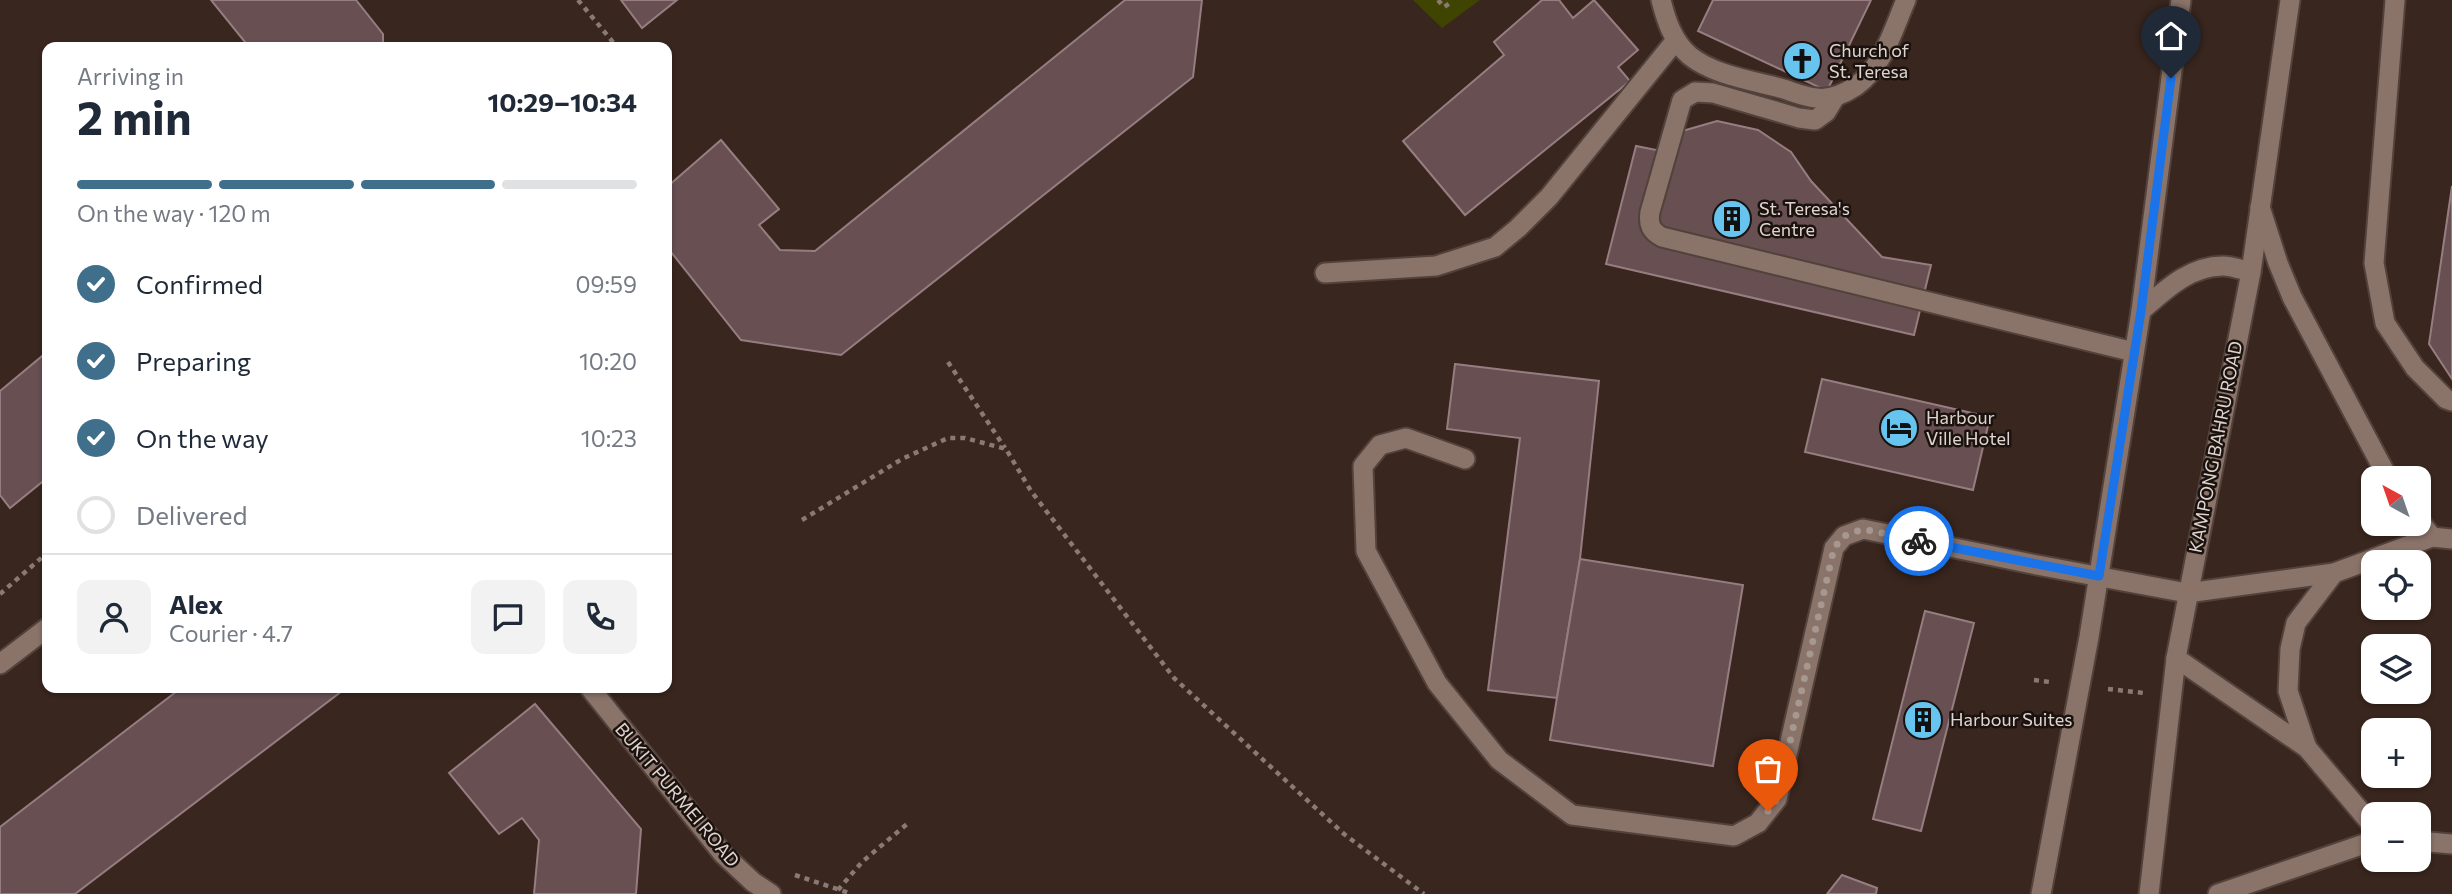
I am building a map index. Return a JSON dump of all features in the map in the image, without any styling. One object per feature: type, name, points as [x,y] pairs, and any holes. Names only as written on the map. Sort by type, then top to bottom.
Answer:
[{"type":"main road","points":[[1661,0],[1667,22],[1688,55],[1709,68],[1816,98],[1835,97],[1855,87],[1878,64],[1906,0]]},
{"type":"main road","points":[[2041,894],[2099,576],[2141,311],[2181,0]]},
{"type":"main road","name":"KAMPONG BAHRU ROAD","points":[[2149,894],[2176,658],[2250,272],[2290,0]]},
{"type":"main road","points":[[2395,0],[2374,262],[2385,323],[2415,368],[2446,399],[2452,401]]},
{"type":"main road","points":[[1325,273],[1436,265],[1495,247],[1549,197],[1676,40]]},
{"type":"main road","points":[[1835,97],[1826,112],[1815,120],[1799,118],[1713,93],[1695,92],[1682,100],[1650,212],[1649,223],[1653,232],[1662,237],[2134,352]]},
{"type":"main road","points":[[2260,208],[2292,297],[2382,466]]},
{"type":"main road","points":[[2141,311],[2173,283],[2201,269],[2225,265],[2250,272]]},
{"type":"main road","points":[[1465,459],[1406,438],[1380,445],[1363,466],[1366,551],[1437,683],[1499,760],[1573,815],[1734,836],[1758,823],[1777,799],[1834,548],[1844,536],[1863,529],[2187,593],[2334,573],[2432,537],[2452,539]]},
{"type":"main road","points":[[2307,748],[2288,691],[2290,649],[2296,623],[2334,573]]},
{"type":"main road","points":[[0,664],[42,632]]},
{"type":"main road","points":[[2176,658],[2307,748],[2361,811]]},
{"type":"main road","name":"BUKIT PURMEI ROAD","points":[[594,693],[723,854],[753,882],[771,894]]},
{"type":"main road","points":[[2431,842],[2452,844]]},
{"type":"main road","points":[[2218,894],[2361,845]]},
{"type":"path","points":[[578,0],[613,42]]},
{"type":"path","points":[[1438,0],[1444,8],[1450,3]]},
{"type":"path","points":[[948,362],[1031,491],[1174,678],[1344,834],[1424,894]]},
{"type":"path","points":[[802,520],[902,459],[948,438],[965,438],[1006,449]]},
{"type":"path","points":[[0,594],[42,556]]},
{"type":"path","points":[[2034,680],[2172,696]]},
{"type":"path","points":[[838,890],[862,862],[907,824]]},
{"type":"path","points":[[788,872],[852,894]]},
{"type":"shaded area","points":[[1413,0],[1480,0],[1442,28]]},
{"type":"building","points":[[211,0],[356,0],[383,34],[383,42],[245,42]]},
{"type":"building","points":[[621,0],[677,0],[642,28]]},
{"type":"building","points":[[1125,0],[1202,0],[1193,77],[841,355],[741,340],[672,253],[672,183],[721,140],[779,209],[759,225],[780,250],[815,251]]},
{"type":"building","points":[[1542,0],[1559,0],[1573,18],[1594,0],[1638,50],[1618,67],[1630,81],[1465,215],[1403,141],[1504,55],[1494,42]]},
{"type":"building","name":"Church of St. Teresa","points":[[1713,0],[1871,0],[1827,91],[1698,31]]},
{"type":"building","name":"St. Teresa's Centre","points":[[1717,121],[1758,130],[1791,152],[1811,181],[1882,257],[1931,265],[1914,335],[1606,264],[1636,146],[1656,150],[1679,132]]},
{"type":"building","points":[[2452,186],[2452,379],[2429,344]]},
{"type":"building","points":[[42,356],[42,482],[10,508],[0,495],[0,391]]},
{"type":"building","points":[[1455,364],[1599,381],[1580,559],[1557,698],[1488,690],[1520,438],[1447,429]]},
{"type":"building","name":"Harbour Ville Hotel","points":[[1822,379],[1990,417],[1973,490],[1805,452]]},
{"type":"building","points":[[1580,559],[1743,585],[1713,766],[1550,740]]},
{"type":"building","name":"Harbour Suites","points":[[1925,611],[1974,623],[1921,831],[1873,819]]},
{"type":"building","points":[[174,693],[339,693],[75,894],[0,894],[0,827]]},
{"type":"building","points":[[535,704],[641,829],[636,894],[534,894],[539,840],[522,818],[499,834],[449,773]]},
{"type":"building","points":[[1842,875],[1877,888],[1876,894],[1827,894]]},
{"type":"way so far","points":[[1768,811],[1777,799],[1834,548],[1844,536],[1863,529],[1919,541]]},
{"type":"place","name":"Church of St. Teresa","points":[[1802,61]]},
{"type":"place","name":"St. Teresa's Centre","points":[[1732,219]]},
{"type":"place","name":"Harbour Ville Hotel","points":[[1899,428]]},
{"type":"place","name":"Harbour Suites","points":[[1923,720]]},
{"type":"route","points":[[1919,541],[2099,576],[2141,311],[2171,78]]}]
